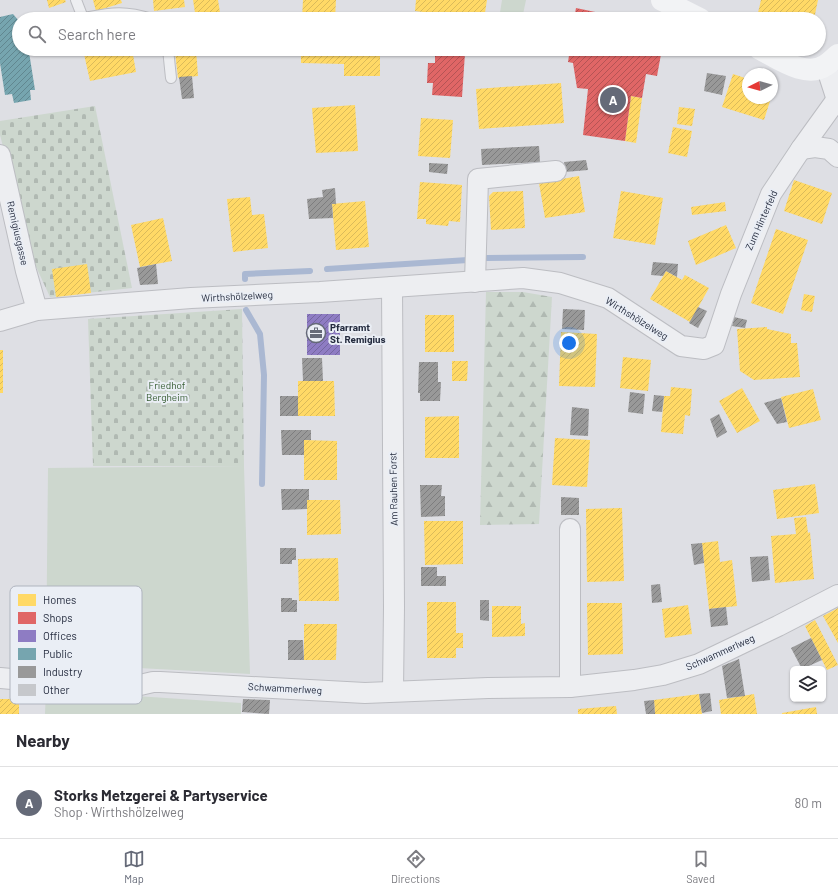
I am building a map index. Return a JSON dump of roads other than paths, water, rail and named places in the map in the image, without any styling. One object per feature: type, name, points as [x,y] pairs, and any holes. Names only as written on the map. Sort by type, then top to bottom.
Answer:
[{"type":"street","points":[[662,0],[686,12]]},
{"type":"street","points":[[774,56],[801,70],[813,71],[832,60],[838,101]]},
{"type":"street","name":"Zum Hinterfeld","points":[[704,349],[714,345],[730,294],[772,194],[801,149],[838,101]]},
{"type":"street","points":[[801,149],[814,147],[828,149],[838,157]]},
{"type":"street","name":"Remigiusgasse","points":[[0,155],[26,271],[37,310]]},
{"type":"street","points":[[475,282],[478,179],[556,171]]},
{"type":"street","name":"Wirthshölzelweg","points":[[0,321],[37,310],[191,298],[523,278],[560,283],[608,298],[681,346],[704,349]]},
{"type":"street","name":"Am Rauhen Forst","points":[[392,287],[394,607],[393,691]]},
{"type":"street","points":[[570,529],[570,686]]},
{"type":"street","name":"Schwammerlweg","points":[[142,685],[160,682],[365,693],[570,686],[634,680],[663,675],[699,664],[838,595]]},
{"type":"street","name":"Schwammerlweg","points":[[0,678],[10,679]]},
{"type":"lane","points":[[76,0],[81,12]]},
{"type":"lane","points":[[168,56],[170,78]]},
{"type":"waterway","points":[[487,258],[583,257]]},
{"type":"waterway","points":[[327,269],[468,260]]},
{"type":"waterway","points":[[245,279],[245,274],[310,271]]},
{"type":"waterway","points":[[246,310],[260,334],[264,375],[262,484]]},
{"type":"place","name":"Storks Metzgerei & Partyservice","points":[[613,100]]},
{"type":"place","name":"Pfarramt St. Remigius","points":[[316,333]]},
{"type":"park label","name":"Friedhof Bergheim","points":[[167,390]]}]
